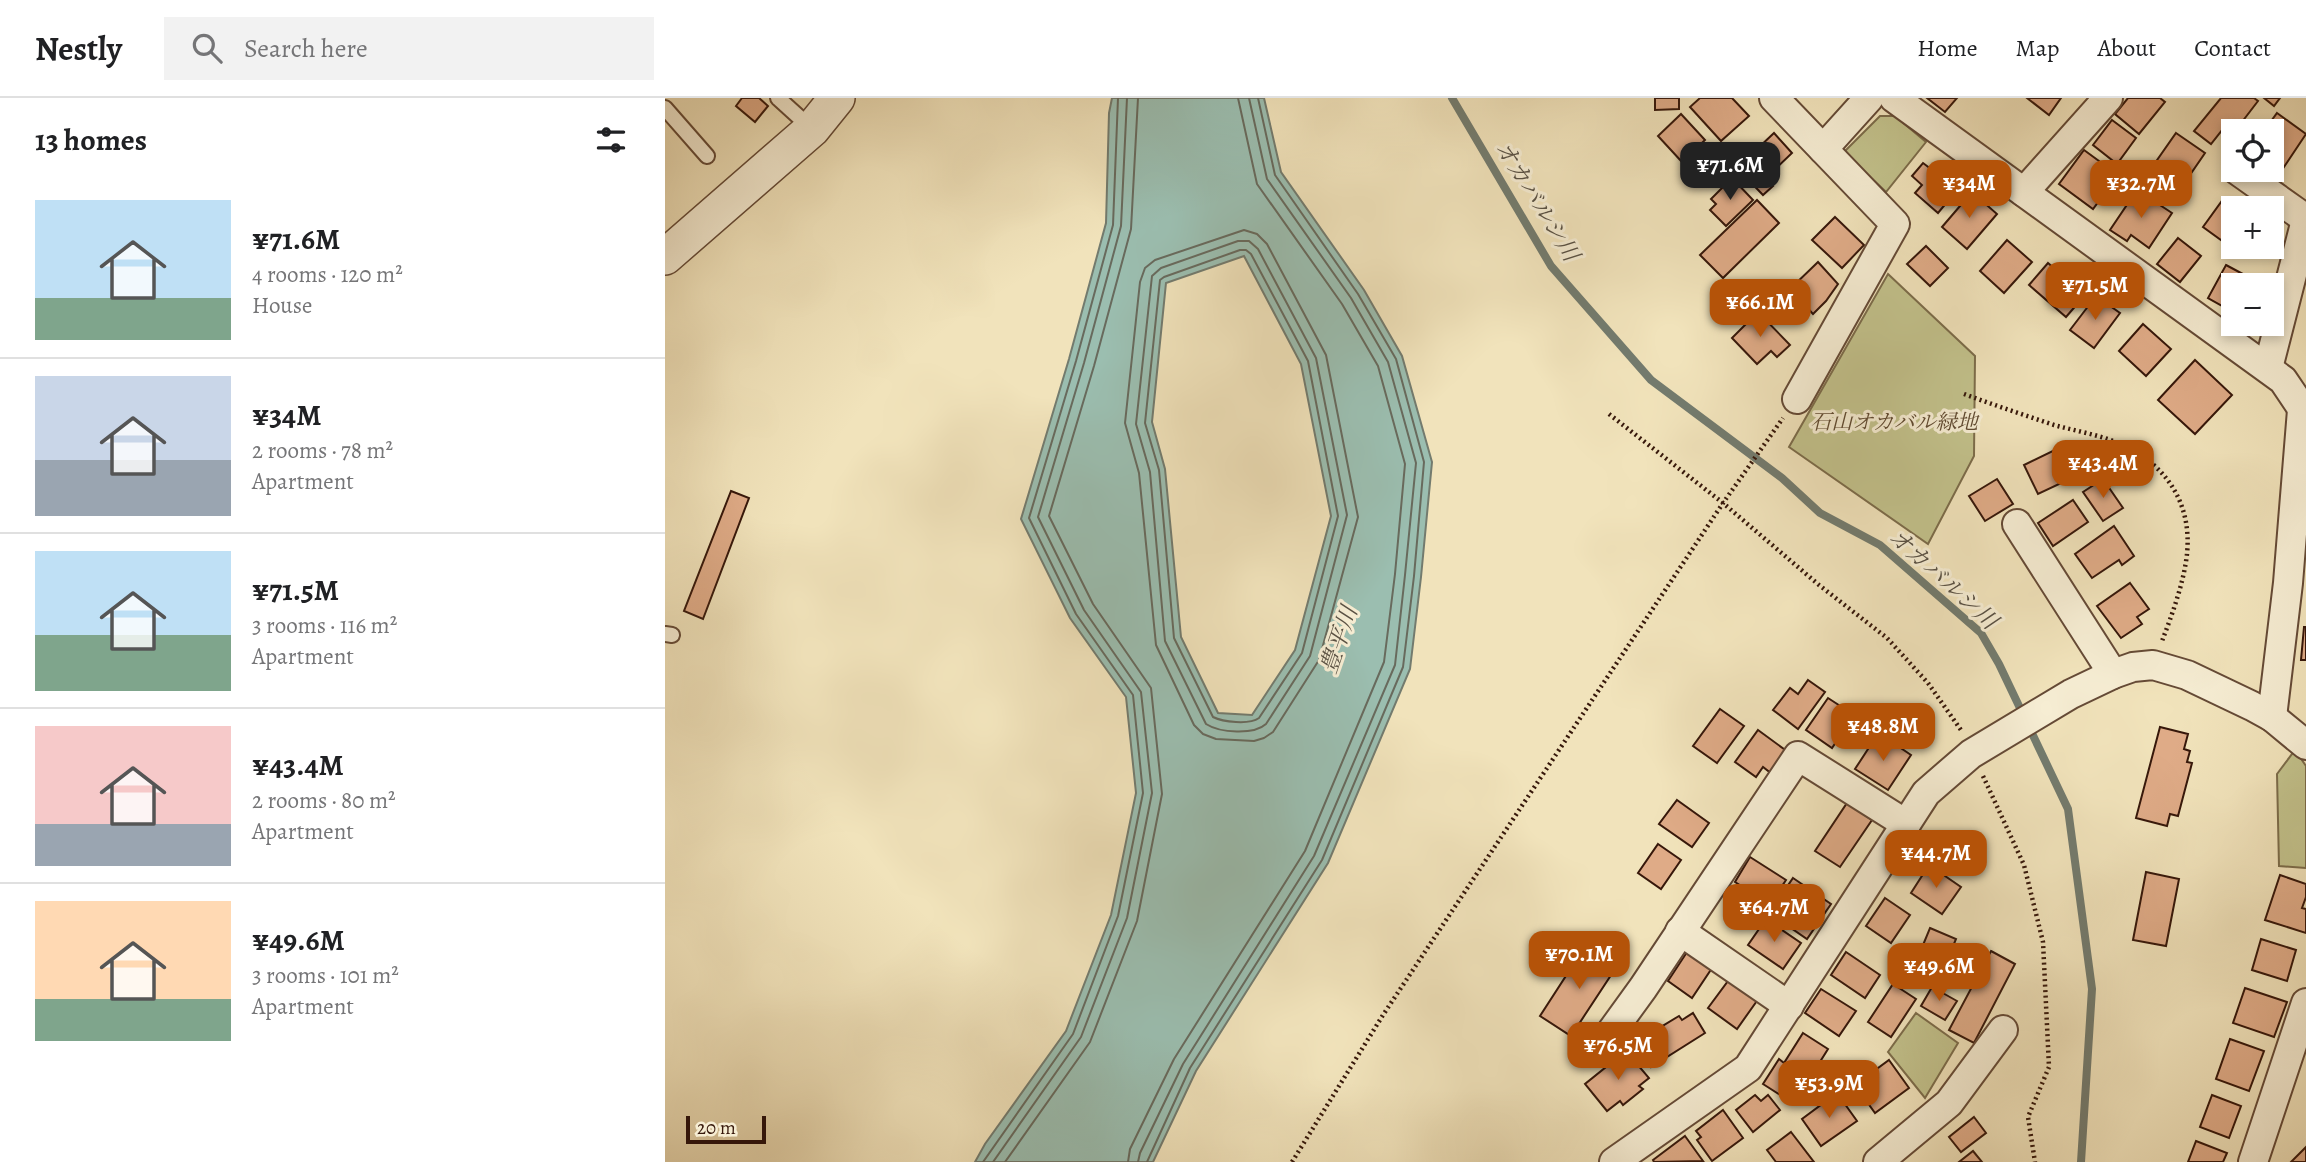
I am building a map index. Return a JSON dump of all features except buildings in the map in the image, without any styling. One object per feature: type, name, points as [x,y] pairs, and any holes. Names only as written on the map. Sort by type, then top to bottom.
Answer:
[{"type":"street","points":[[665,257],[813,129],[838,98]]},
{"type":"street","points":[[1774,98],[1895,224],[1797,399]]},
{"type":"street","points":[[1823,149],[1869,98]]},
{"type":"street","points":[[1894,98],[2283,380],[2304,412],[2272,717]]},
{"type":"street","points":[[2024,192],[2108,98]]},
{"type":"street","points":[[2254,182],[2306,219],[2267,368]]},
{"type":"street","points":[[2017,523],[2113,674]]},
{"type":"street","points":[[1626,1159],[1748,1068],[1926,793],[1971,754],[2071,694],[2113,674],[2133,667],[2153,665],[2187,675],[2272,717],[2306,745]]},
{"type":"street","points":[[1601,1046],[1643,988],[1798,756],[1906,824]]},
{"type":"street","points":[[1680,931],[1789,1006]]},
{"type":"street","points":[[2253,1162],[2305,1012]]},
{"type":"street","points":[[1878,1162],[1949,1102],[2003,1030]]},
{"type":"lane","points":[[778,98],[813,129]]},
{"type":"lane","points":[[665,108],[707,156]]},
{"type":"path","points":[[1964,394],[2019,414],[2121,444],[2170,481],[2184,513],[2187,554],[2172,614],[2153,665]]},
{"type":"path","points":[[1292,1162],[1383,1015],[1723,503],[1797,399]]},
{"type":"path","points":[[1609,414],[1723,503],[1819,585],[1887,638],[1928,683],[1961,731],[1996,799],[2024,865],[2043,942],[2049,1067],[2028,1116],[2035,1162]]},
{"type":"green space","points":[[1880,116],[1895,116],[1926,142],[1886,192],[1844,152]]},
{"type":"green space","name":"石山オカバル緑地","points":[[1888,274],[1975,356],[1974,456],[1928,544],[1789,447]]},
{"type":"green space","points":[[2295,750],[2306,766],[2306,868],[2279,866],[2277,774]]},
{"type":"green space","points":[[1916,1013],[1958,1043],[1925,1098],[1888,1052]]},
{"type":"water","name":"豊平川","points":[[1112,98],[1264,98],[1281,172],[1364,290],[1402,356],[1432,462],[1410,669],[1328,863],[1196,1071],[1153,1162],[975,1162],[1066,1031],[1111,915],[1136,793],[1126,697],[1070,618],[1021,519],[1106,223],[1109,113]],"holes":[[[1244,256],[1301,364],[1331,516],[1295,650],[1252,715],[1218,713],[1181,637],[1165,469],[1152,422],[1166,283]]]},
{"type":"waterway","name":"オカバルシ川","points":[[1452,98],[1551,266],[1651,380],[1782,478],[1820,513],[1880,545],[1981,633],[1999,664],[2068,809],[2092,989],[2081,1162]]}]
